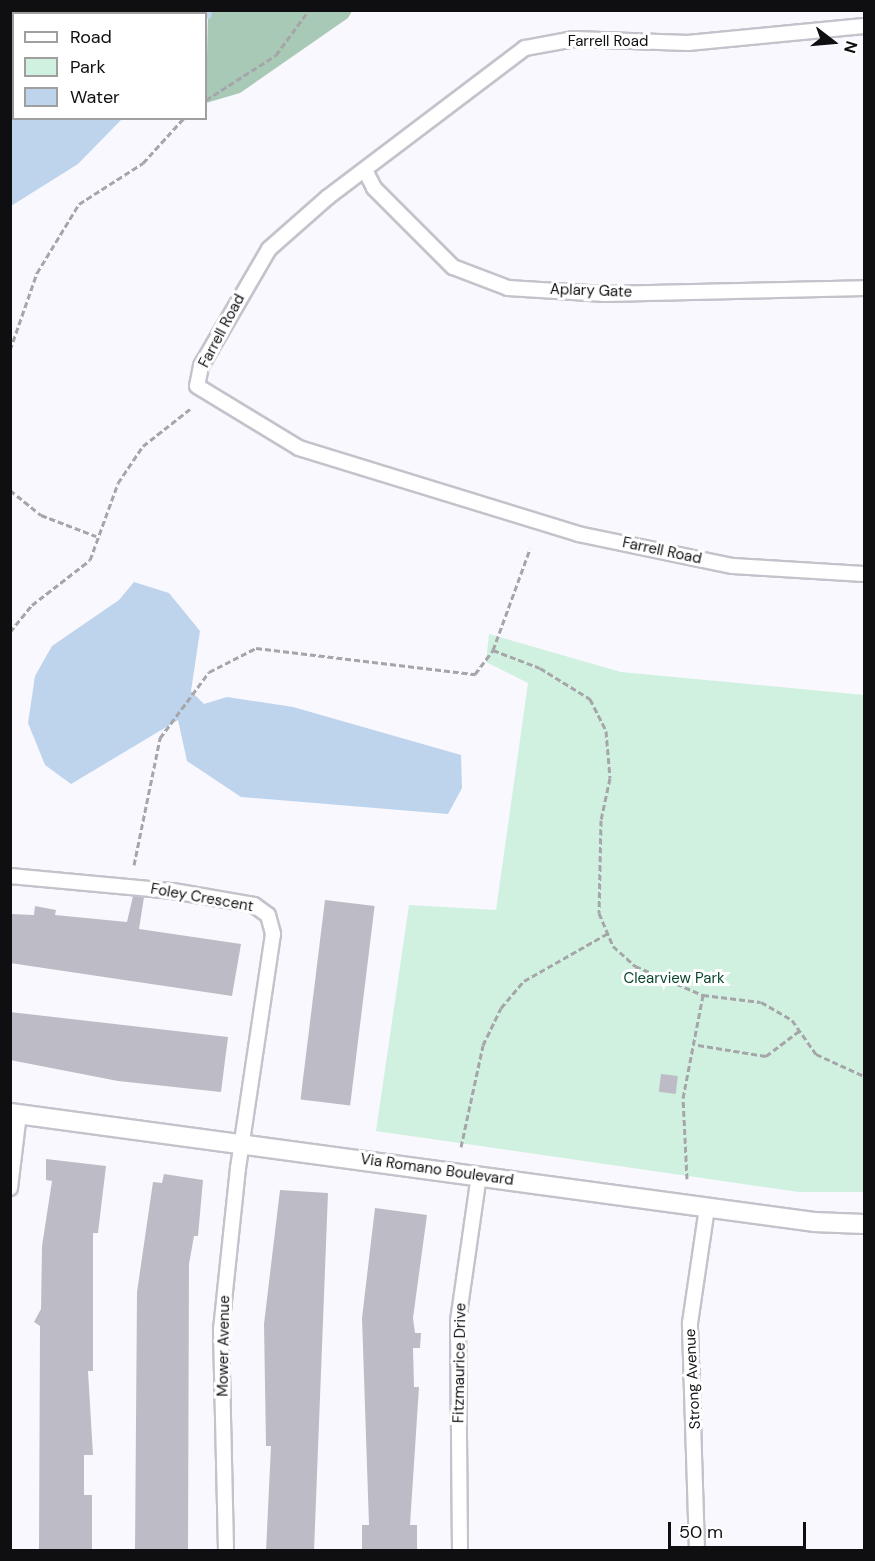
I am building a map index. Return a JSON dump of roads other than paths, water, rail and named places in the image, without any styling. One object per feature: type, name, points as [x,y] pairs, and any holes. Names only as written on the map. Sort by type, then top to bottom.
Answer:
[{"type":"street","name":"Farrell Road","points":[[864,26],[688,43],[574,39],[525,48],[365,170],[269,249],[201,366],[197,386],[299,448],[578,534],[733,566],[864,574]]},
{"type":"street","name":"Aplary Gate","points":[[365,170],[374,188],[453,267],[508,288],[605,294],[864,288]]},
{"type":"street","name":"Foley Crescent","points":[[10,876],[173,891],[254,905],[268,915],[273,934],[243,1143]]},
{"type":"street","name":"Via Romano Boulevard","points":[[15,1113],[707,1208],[864,1224]]},
{"type":"street","points":[[10,1188],[15,1113]]},
{"type":"street","name":"Mower Avenue","points":[[226,1551],[221,1329],[243,1143]]},
{"type":"street","name":"Fitzmaurice Drive","points":[[460,1551],[458,1321],[479,1176]]},
{"type":"street","name":"Strong Avenue","points":[[697,1551],[690,1323],[707,1208]]},
{"type":"water","points":[[193,10],[199,12],[94,12]]},
{"type":"water","points":[[12,120],[121,120],[78,164],[11,206]]},
{"type":"water","points":[[134,582],[169,593],[200,631],[191,691],[204,704],[227,697],[293,707],[461,755],[462,788],[448,814],[241,797],[187,761],[178,720],[71,784],[45,765],[28,723],[35,676],[52,646],[119,600]]},
{"type":"waterway","points":[[208,16],[209,10]]},
{"type":"park label","name":"Clearview Park","points":[[674,979]]}]
